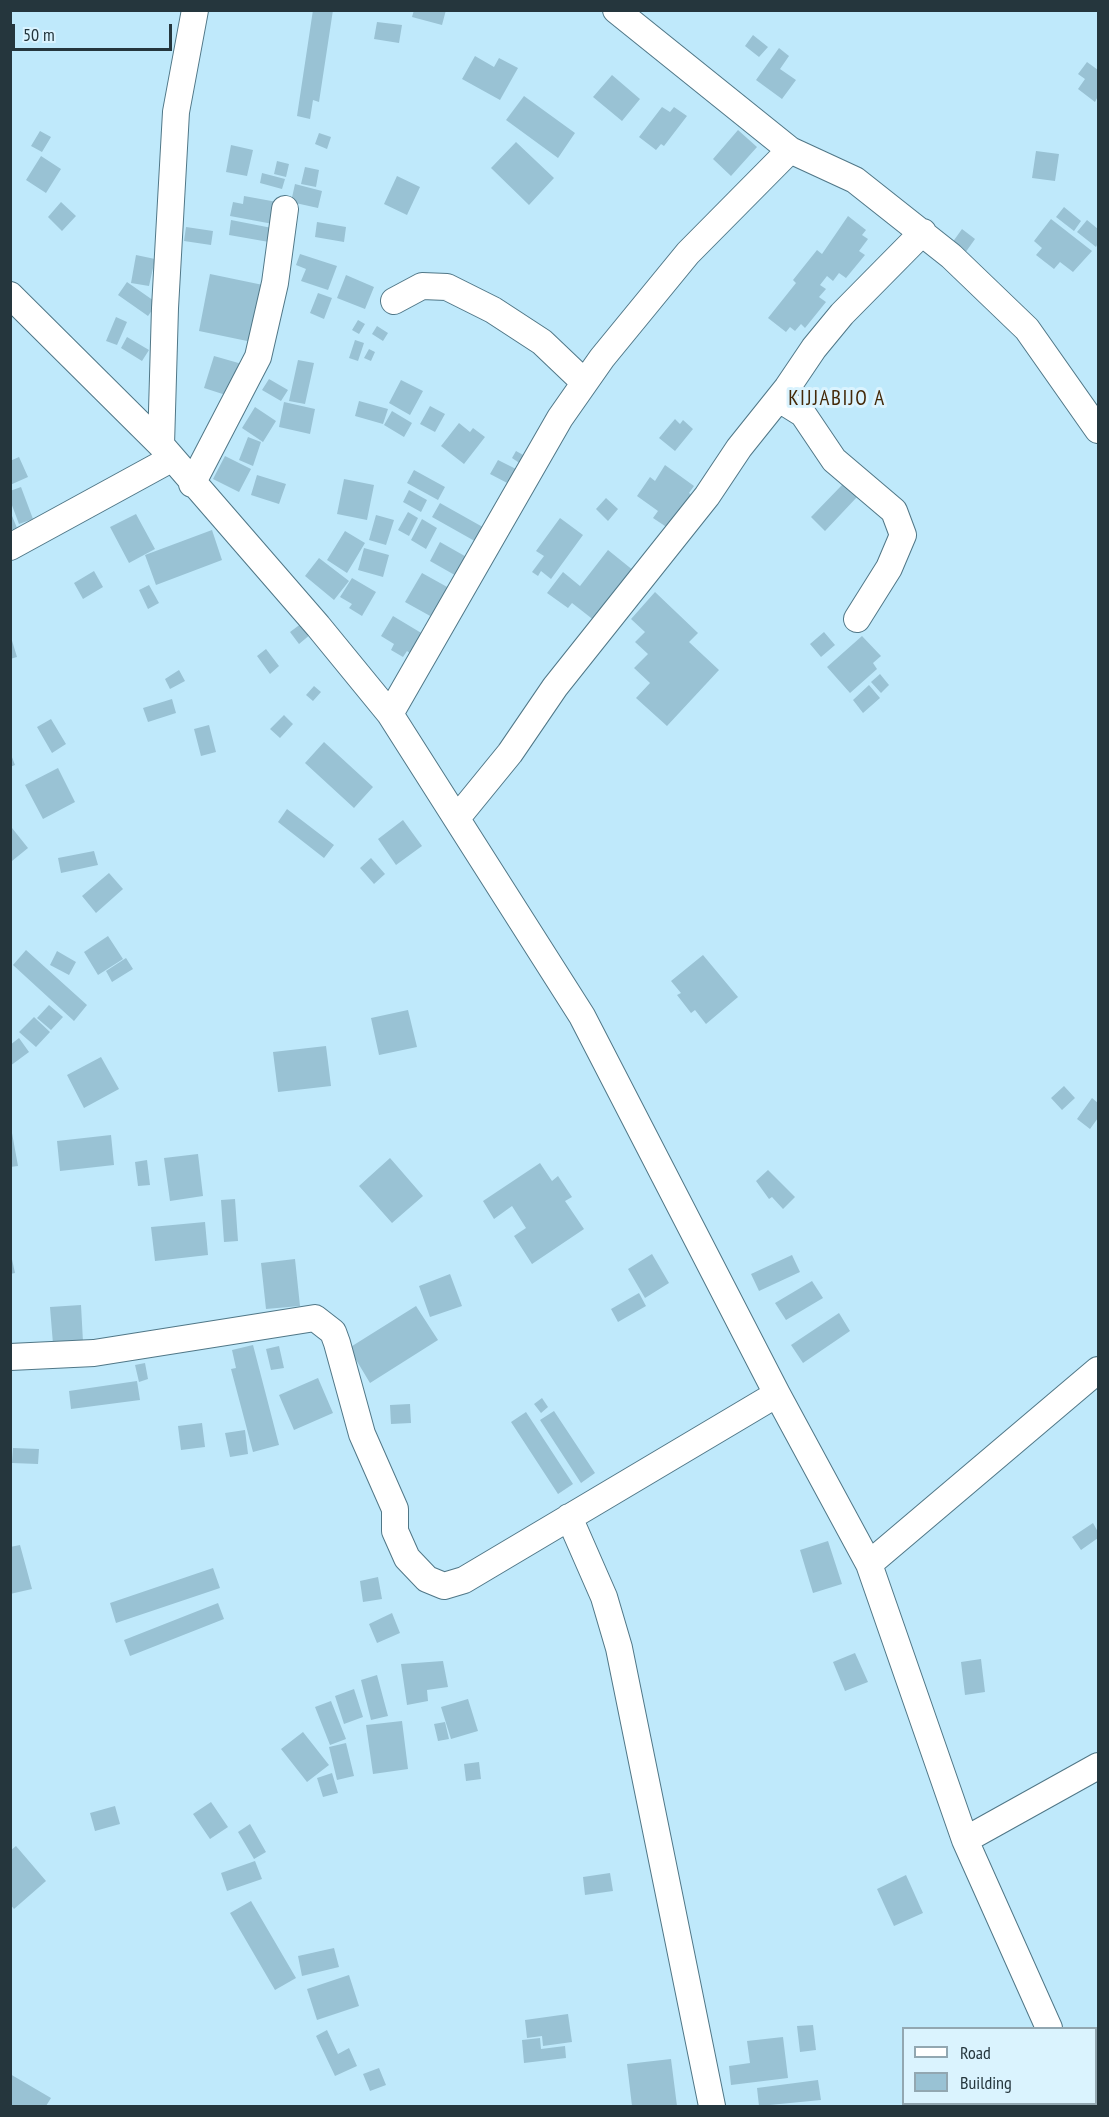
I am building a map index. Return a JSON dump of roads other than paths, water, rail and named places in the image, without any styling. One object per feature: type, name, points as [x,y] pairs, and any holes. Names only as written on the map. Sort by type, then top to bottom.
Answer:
[{"type":"street","points":[[166,452],[165,308],[176,112],[195,10]]},
{"type":"street","points":[[616,10],[790,150],[855,180],[951,256],[1027,329],[1098,429]]},
{"type":"street","points":[[390,714],[560,418],[584,382],[688,253],[790,150]]},
{"type":"street","points":[[192,484],[258,357],[275,283],[285,209]]},
{"type":"street","points":[[457,818],[510,753],[555,687],[635,589],[779,399],[813,348],[842,314],[923,232]]},
{"type":"street","points":[[394,302],[422,286],[447,287],[493,310],[542,342],[584,382]]},
{"type":"street","points":[[10,296],[166,452],[318,626],[390,714],[582,1016],[777,1394],[869,1564],[965,1839],[1048,2027]]},
{"type":"street","points":[[779,399],[803,414],[834,460],[894,511],[903,535],[889,568],[857,619]]},
{"type":"street","points":[[10,547],[166,452]]},
{"type":"street","points":[[10,1357],[94,1353],[315,1318],[333,1332],[362,1434],[395,1509],[395,1531],[407,1558],[427,1579],[444,1586],[464,1580],[777,1394]]},
{"type":"street","points":[[869,1564],[1098,1370]]},
{"type":"street","points":[[569,1517],[603,1597],[622,1658],[712,2106]]},
{"type":"street","points":[[965,1839],[1098,1766]]},
{"type":"district","name":"KIJJABIJO A","points":[[837,399]]}]
